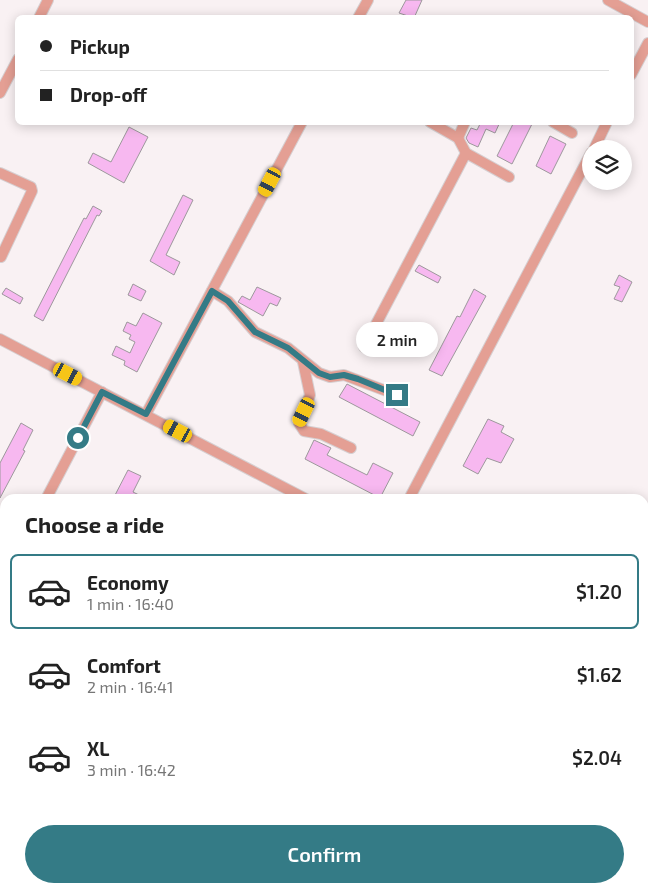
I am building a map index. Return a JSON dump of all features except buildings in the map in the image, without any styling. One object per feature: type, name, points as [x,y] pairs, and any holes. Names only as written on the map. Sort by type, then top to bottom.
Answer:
[{"type":"lane","points":[[40,15],[48,0]]},
{"type":"lane","points":[[360,15],[368,0]]},
{"type":"lane","points":[[608,0],[648,22]]},
{"type":"lane","points":[[634,69],[648,43]]},
{"type":"lane","points":[[0,93],[15,65]]},
{"type":"lane","points":[[146,414],[300,125]]},
{"type":"lane","points":[[435,125],[458,138],[466,153],[509,177]]},
{"type":"lane","points":[[458,138],[464,125]]},
{"type":"lane","points":[[558,125],[572,132]]},
{"type":"lane","points":[[598,140],[606,125]]},
{"type":"lane","points":[[364,348],[466,153]]},
{"type":"lane","points":[[412,494],[582,170]]},
{"type":"lane","points":[[0,173],[32,187],[32,191],[1,257]]},
{"type":"lane","points":[[212,291],[228,301],[255,332],[288,348],[319,373],[330,377],[344,375],[397,395]]},
{"type":"lane","points":[[0,339],[297,494]]},
{"type":"lane","points":[[303,362],[306,385],[310,395],[299,422],[301,430],[321,434],[351,448]]},
{"type":"lane","points":[[49,494],[102,392]]},
{"type":"route","points":[[78,438],[102,392],[146,414],[212,291],[228,301],[255,332],[288,348],[319,373],[330,377],[344,375],[397,395]]}]
